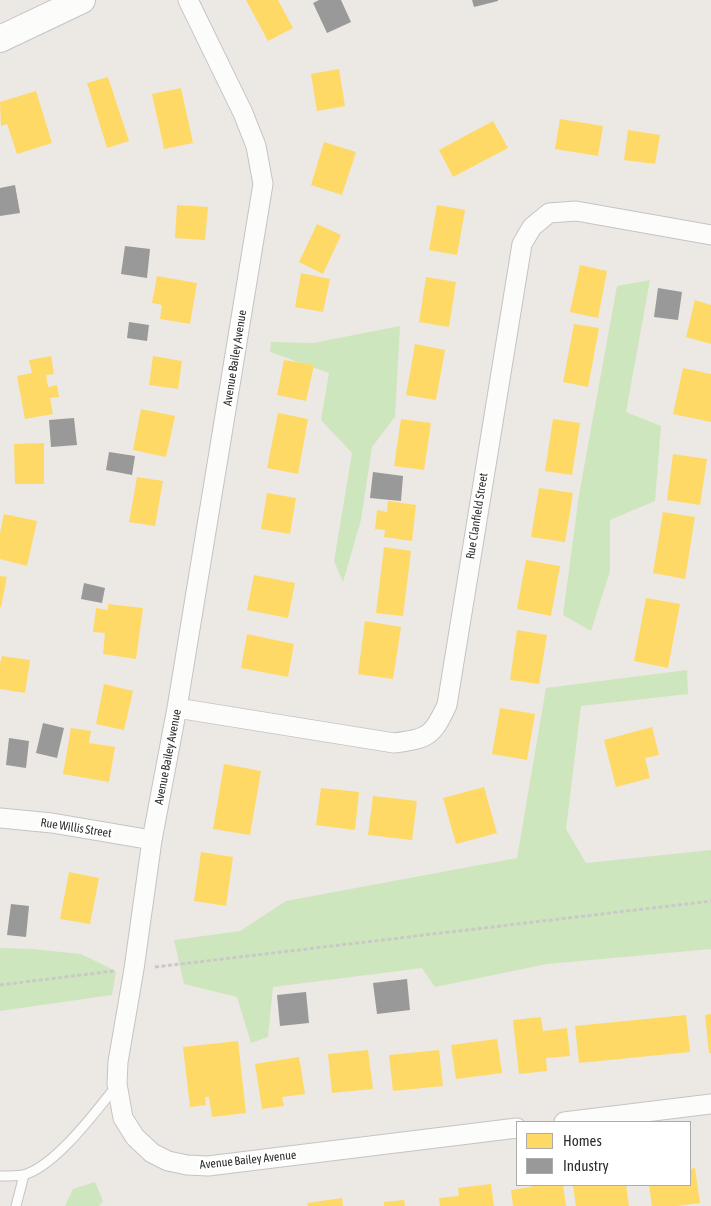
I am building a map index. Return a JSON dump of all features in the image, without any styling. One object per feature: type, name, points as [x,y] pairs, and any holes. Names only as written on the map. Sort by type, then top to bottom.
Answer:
[{"type":"street","points":[[0,39],[82,0]]},
{"type":"street","name":"Avenue Bailey Avenue","points":[[188,0],[244,113],[256,146],[263,184],[177,708],[152,840],[134,969],[118,1062],[117,1084],[123,1118],[135,1137],[152,1153],[168,1161],[187,1165],[208,1166],[516,1128]]},
{"type":"street","name":"Rue Clanfield Street","points":[[177,708],[394,743],[422,739],[437,726],[447,705],[522,244],[532,227],[549,213],[576,211],[711,235]]},
{"type":"street","name":"Rue Willis Street","points":[[0,818],[52,823],[152,840]]},
{"type":"street","points":[[572,1121],[711,1104]]},
{"type":"lane","points":[[0,1176],[24,1174],[47,1163],[82,1128],[117,1084]]},
{"type":"lane","points":[[16,1206],[24,1174]]},
{"type":"path","points":[[0,985],[711,901]]},
{"type":"green space","points":[[650,280],[626,412],[661,426],[655,501],[610,520],[610,571],[591,631],[563,615],[579,495],[617,286]]},
{"type":"green space","points":[[400,326],[395,417],[372,447],[361,520],[343,582],[334,561],[352,453],[321,420],[329,373],[270,352],[271,342],[313,343]]},
{"type":"green space","points":[[687,670],[688,694],[581,706],[566,829],[586,863],[711,850],[711,949],[547,964],[435,987],[422,968],[273,987],[268,1037],[251,1043],[237,997],[184,984],[174,940],[240,931],[286,901],[517,858],[546,688]]},
{"type":"green space","points":[[0,948],[81,954],[116,971],[112,995],[0,1011]]},
{"type":"green space","points":[[95,1182],[103,1201],[99,1206],[65,1206],[73,1189]]},
{"type":"building: Homes","points":[[246,0],[278,0],[293,28],[268,41]]},
{"type":"building: Homes","points":[[339,69],[345,106],[317,111],[311,74]]},
{"type":"building: Homes","points":[[108,77],[129,141],[107,148],[87,83]]},
{"type":"building: Homes","points":[[181,88],[193,143],[164,149],[152,94]]},
{"type":"building: Homes","points":[[36,91],[52,143],[17,154],[7,124],[1,126],[0,102]]},
{"type":"building: Homes","points":[[560,119],[603,126],[598,156],[555,149]]},
{"type":"building: Homes","points":[[493,121],[508,148],[453,177],[439,150]]},
{"type":"building: Homes","points":[[628,130],[660,135],[655,164],[624,160]]},
{"type":"building: Homes","points":[[324,142],[356,152],[342,195],[311,185]]},
{"type":"building: Homes","points":[[177,205],[208,207],[205,240],[175,238]]},
{"type":"building: Homes","points":[[437,205],[465,210],[457,255],[429,250]]},
{"type":"building: Homes","points":[[317,224],[341,235],[323,274],[299,262]]},
{"type":"building: Homes","points":[[580,265],[607,271],[598,318],[570,312]]},
{"type":"building: Homes","points":[[301,273],[330,279],[323,312],[295,307]]},
{"type":"building: Homes","points":[[157,276],[197,283],[190,324],[160,319],[162,305],[152,303]]},
{"type":"building: Homes","points":[[426,277],[456,282],[449,327],[419,322]]},
{"type":"building: Homes","points":[[695,300],[711,305],[711,344],[686,337]]},
{"type":"building: Homes","points":[[574,324],[599,328],[588,387],[563,382]]},
{"type":"building: Homes","points":[[415,344],[445,350],[436,400],[406,395]]},
{"type":"building: Homes","points":[[51,356],[54,374],[46,375],[48,387],[57,385],[59,397],[50,398],[53,414],[25,419],[17,376],[32,373],[29,360]]},
{"type":"building: Homes","points":[[153,356],[182,361],[178,389],[149,385]]},
{"type":"building: Homes","points":[[284,360],[314,365],[306,401],[277,395]]},
{"type":"building: Homes","points":[[683,368],[711,374],[711,422],[673,414]]},
{"type":"building: Homes","points":[[141,409],[175,416],[166,457],[133,450]]},
{"type":"building: Homes","points":[[278,413],[308,419],[298,474],[267,468]]},
{"type":"building: Homes","points":[[401,419],[431,423],[424,470],[394,466]]},
{"type":"building: Homes","points":[[553,419],[580,423],[572,475],[545,471]]},
{"type":"building: Homes","points":[[44,443],[44,484],[15,484],[14,444]]},
{"type":"building: Homes","points":[[673,454],[707,459],[700,505],[667,500]]},
{"type":"building: Homes","points":[[137,477],[163,481],[155,526],[129,522]]},
{"type":"building: Homes","points":[[539,488],[573,493],[565,542],[531,537]]},
{"type":"building: Homes","points":[[267,493],[296,498],[290,534],[261,529]]},
{"type":"building: Homes","points":[[388,501],[416,505],[412,541],[384,537],[385,530],[375,529],[377,510],[387,512]]},
{"type":"building: Homes","points":[[663,512],[695,517],[685,579],[653,573]]},
{"type":"building: Homes","points":[[4,514],[37,521],[27,566],[0,559],[0,533]]},
{"type":"building: Homes","points":[[384,547],[411,551],[403,616],[376,613]]},
{"type":"building: Homes","points":[[526,560],[560,566],[551,616],[517,609]]},
{"type":"building: Homes","points":[[254,575],[295,583],[288,618],[247,610]]},
{"type":"building: Homes","points":[[0,576],[7,577],[1,607],[0,607]]},
{"type":"building: Homes","points":[[646,598],[680,604],[668,668],[634,661]]},
{"type":"building: Homes","points":[[108,604],[143,608],[136,659],[103,654],[105,633],[93,632],[96,608],[108,610]]},
{"type":"building: Homes","points":[[365,621],[401,627],[393,679],[358,674]]},
{"type":"building: Homes","points":[[517,630],[547,635],[539,684],[510,680]]},
{"type":"building: Homes","points":[[247,634],[294,644],[288,677],[241,668]]},
{"type":"building: Homes","points":[[2,656],[30,660],[25,693],[0,689],[0,663]]},
{"type":"building: Homes","points":[[104,684],[133,691],[124,730],[96,724]]},
{"type":"building: Homes","points":[[500,708],[535,714],[527,760],[492,754]]},
{"type":"building: Homes","points":[[652,727],[659,755],[645,758],[650,778],[616,787],[604,740]]},
{"type":"building: Homes","points":[[71,728],[91,731],[89,743],[115,747],[109,782],[63,774]]},
{"type":"building: Homes","points":[[224,764],[261,771],[250,835],[213,829]]},
{"type":"building: Homes","points":[[484,787],[497,833],[456,844],[443,798]]},
{"type":"building: Homes","points":[[321,788],[359,792],[355,830],[316,825]]},
{"type":"building: Homes","points":[[373,796],[417,801],[412,840],[368,835]]},
{"type":"building: Homes","points":[[201,852],[233,857],[226,906],[194,901]]},
{"type":"building: Homes","points":[[69,872],[99,878],[90,924],[60,919]]},
{"type":"building: Homes","points":[[711,1014],[711,1053],[709,1053],[705,1015]]},
{"type":"building: Homes","points":[[686,1015],[690,1052],[579,1063],[575,1026]]},
{"type":"building: Homes","points":[[541,1017],[543,1031],[567,1028],[570,1056],[546,1058],[547,1071],[519,1074],[513,1020]]},
{"type":"building: Homes","points":[[497,1039],[502,1073],[456,1079],[451,1045]]},
{"type":"building: Homes","points":[[238,1041],[246,1113],[212,1117],[209,1097],[205,1097],[206,1105],[190,1107],[183,1047]]},
{"type":"building: Homes","points":[[368,1050],[373,1089],[332,1093],[328,1054]]},
{"type":"building: Homes","points":[[439,1050],[443,1086],[393,1091],[389,1055]]},
{"type":"building: Homes","points":[[299,1057],[305,1094],[282,1097],[284,1106],[262,1109],[255,1064]]},
{"type":"building: Homes","points":[[695,1168],[700,1203],[678,1206],[652,1206],[649,1186],[691,1186],[691,1169]]},
{"type":"building: Homes","points":[[491,1184],[494,1206],[440,1206],[439,1198],[459,1196],[458,1188]]},
{"type":"building: Homes","points":[[563,1186],[566,1206],[513,1206],[511,1190]]},
{"type":"building: Homes","points":[[573,1186],[626,1186],[629,1206],[576,1206]]},
{"type":"building: Homes","points":[[342,1198],[343,1206],[308,1206],[307,1203]]},
{"type":"building: Homes","points":[[404,1200],[405,1206],[384,1206],[384,1202]]},
{"type":"building: Industry","points":[[319,0],[341,0],[351,22],[327,33],[313,3]]},
{"type":"building: Industry","points":[[472,0],[498,0],[498,1],[474,7]]},
{"type":"building: Industry","points":[[15,185],[20,213],[0,216],[0,188]]},
{"type":"building: Industry","points":[[125,246],[150,249],[147,278],[121,274]]},
{"type":"building: Industry","points":[[658,288],[682,292],[678,320],[654,317]]},
{"type":"building: Industry","points":[[129,322],[149,325],[147,341],[127,338]]},
{"type":"building: Industry","points":[[74,418],[77,445],[51,447],[49,420]]},
{"type":"building: Industry","points":[[109,452],[135,456],[132,475],[106,470]]},
{"type":"building: Industry","points":[[373,472],[403,476],[401,501],[370,498]]},
{"type":"building: Industry","points":[[84,583],[105,588],[102,603],[81,599]]},
{"type":"building: Industry","points":[[43,723],[64,728],[57,758],[36,753]]},
{"type":"building: Industry","points":[[9,738],[29,741],[26,768],[6,765]]},
{"type":"building: Industry","points":[[11,904],[29,906],[26,937],[7,935]]},
{"type":"building: Industry","points":[[407,979],[410,1010],[377,1014],[373,983]]},
{"type":"building: Industry","points":[[306,992],[309,1023],[280,1026],[277,995]]}]
